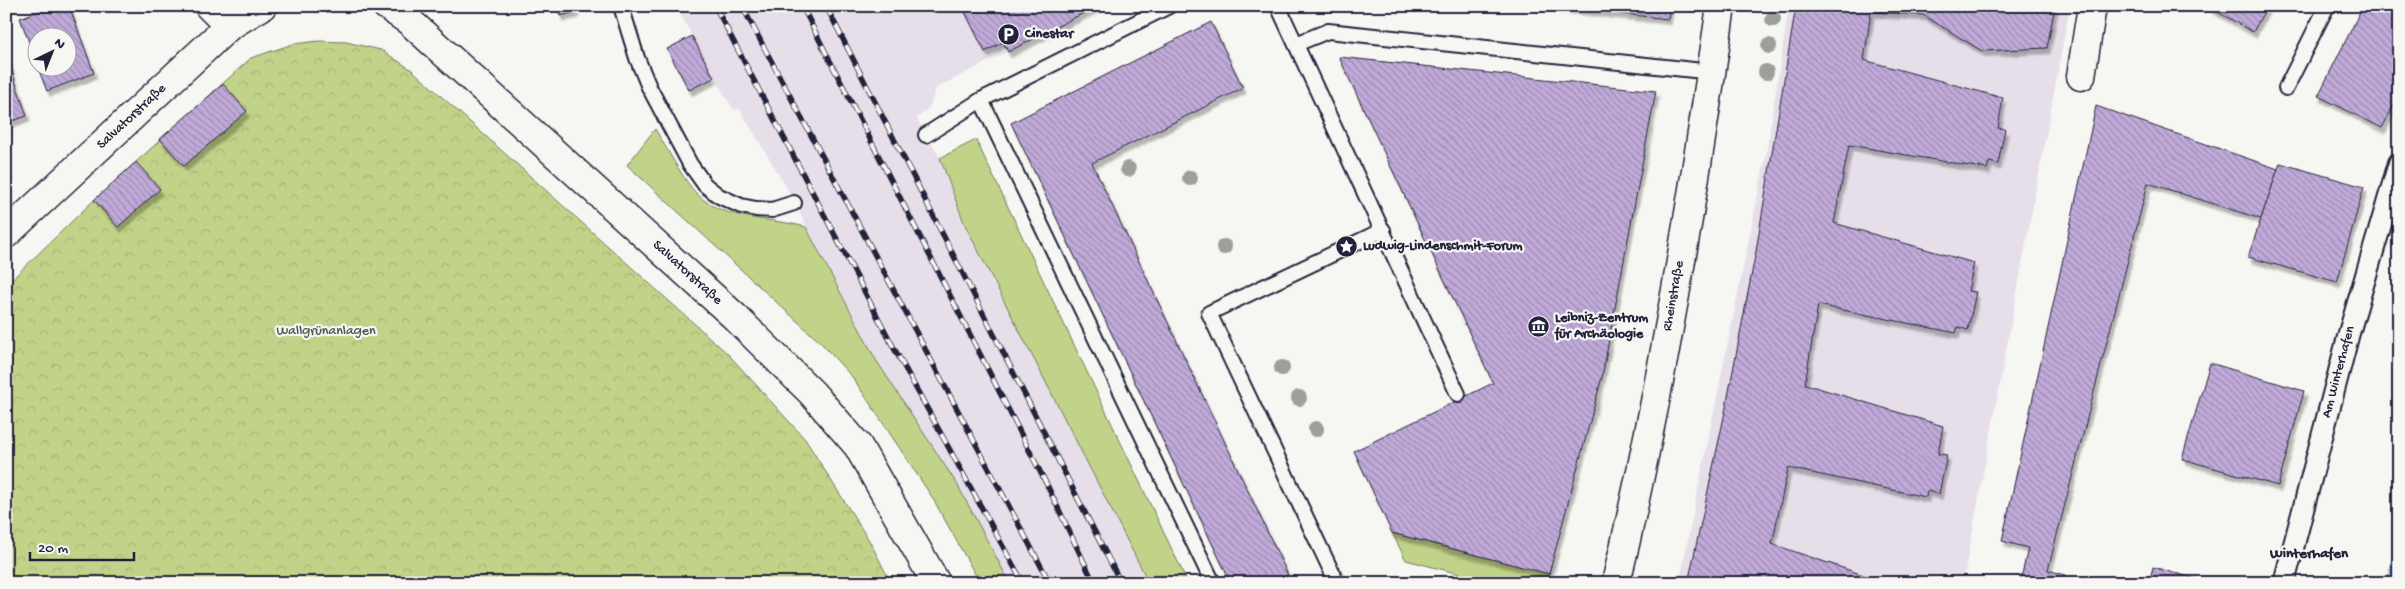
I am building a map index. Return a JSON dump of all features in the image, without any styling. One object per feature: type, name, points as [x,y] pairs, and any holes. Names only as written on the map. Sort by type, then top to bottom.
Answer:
[{"type":"street","points":[[209,6],[229,26]]},
{"type":"street","name":"Salvatorstraße","points":[[6,234],[229,26],[262,6]]},
{"type":"street","name":"Salvatorstraße","points":[[387,6],[409,21],[609,202],[734,316],[812,393],[858,446],[936,583]]},
{"type":"street","name":"Rheinstraße","points":[[1616,583],[1639,484],[1666,344],[1712,72],[1721,6]]},
{"type":"street","points":[[2081,76],[2092,6]]},
{"type":"street","name":"Am Winterhafen","points":[[2284,583],[2349,333],[2399,163]]},
{"type":"lane","points":[[621,6],[637,58],[649,87],[690,164],[705,186],[741,206],[756,209],[772,210],[794,203]]},
{"type":"lane","points":[[926,135],[981,100],[1169,6]]},
{"type":"lane","points":[[1278,6],[1458,394]]},
{"type":"lane","points":[[2286,88],[2327,6]]},
{"type":"lane","points":[[1296,44],[1328,31],[1712,72]]},
{"type":"lane","points":[[981,100],[1213,583]]},
{"type":"lane","points":[[1337,583],[1209,313],[1383,230]]},
{"type":"shaded area","points":[[676,6],[1098,6],[936,88],[930,106],[917,119],[940,158],[965,225],[1149,583],[1010,583],[957,484],[876,360],[785,185],[739,108],[734,110],[714,78]]},
{"type":"shaded area","points":[[1789,6],[2070,6],[1963,583],[1679,583],[1766,155]]},
{"type":"green space","name":"Wallgrünanlagen","points":[[319,41],[346,42],[381,50],[412,70],[728,354],[805,439],[870,542],[891,583],[6,583],[6,285],[94,200],[251,58],[293,44]]},
{"type":"green space","points":[[655,129],[686,181],[708,203],[734,214],[806,227],[876,360],[957,484],[1010,583],[980,583],[932,497],[853,378],[821,343],[627,165]]},
{"type":"green space","points":[[976,140],[1188,583],[1149,583],[965,225],[940,158]]},
{"type":"green space","points":[[1392,533],[1549,574],[1547,583],[1494,583],[1406,560]]},
{"type":"water","points":[[2399,537],[2399,583],[2385,583]]},
{"type":"building","points":[[53,6],[69,6],[77,28],[28,28],[28,39],[20,18]]},
{"type":"building","points":[[557,6],[574,6],[576,12],[560,16]]},
{"type":"building","name":"Cinestar","points":[[962,6],[1097,6],[1008,52],[1003,42],[985,52]]},
{"type":"building","points":[[1551,6],[1670,6],[1668,19]]},
{"type":"building","points":[[1796,6],[2055,6],[2047,48],[1982,51],[1923,15],[1871,12],[1864,60],[2003,98],[1998,128],[2005,129],[1998,164],[1989,162],[1987,169],[1849,145],[1834,223],[1974,263],[1968,291],[1976,292],[1968,330],[1958,327],[1956,333],[1818,305],[1805,384],[1943,426],[1938,454],[1947,455],[1939,494],[1927,491],[1926,497],[1788,468],[1772,544],[1887,583],[1688,583],[1725,412],[1756,251]]},
{"type":"building","points":[[2207,6],[2267,6],[2253,32]]},
{"type":"building","points":[[2363,6],[2399,6],[2399,95],[2382,128],[2318,96]]},
{"type":"building","points":[[1211,22],[1243,88],[1092,163],[1288,575],[1273,583],[1231,583],[1011,123]]},
{"type":"building","points":[[78,30],[94,73],[47,91],[42,78],[78,78]]},
{"type":"building","points":[[692,36],[714,78],[689,90],[667,49]]},
{"type":"building","points":[[6,54],[27,116],[6,123]]},
{"type":"building","name":"Leibniz-Zentrum für Archäologie","points":[[1339,57],[1656,91],[1602,377],[1549,574],[1392,533],[1354,451],[1493,383]]},
{"type":"building","points":[[223,84],[247,111],[184,166],[160,139]]},
{"type":"building","points":[[2096,106],[2278,169],[2261,219],[2148,183],[2048,570],[2065,575],[2062,583],[2020,583],[2028,548],[2002,541]]},
{"type":"building","points":[[136,162],[160,189],[118,227],[94,200]]},
{"type":"building","points":[[2280,163],[2364,187],[2337,282],[2248,257]]},
{"type":"building","points":[[2210,363],[2304,391],[2278,486],[2182,459]]},
{"type":"building","points":[[2153,567],[2211,583],[2149,583]]},
{"type":"railway","points":[[715,6],[895,350],[1023,583]]},
{"type":"railway","points":[[742,6],[1050,583]]},
{"type":"railway","points":[[802,6],[1048,487],[1094,583]]},
{"type":"railway","points":[[826,6],[1121,583]]},
{"type":"place","name":"Cinestar","points":[[1009,34]]},
{"type":"place","name":"Ludwig-Lindenschmit-Forum","points":[[1347,246]]},
{"type":"place","name":"Leibniz-Zentrum für Archäologie","points":[[1539,326]]},
{"type":"district","name":"Winterhafen","points":[[2309,554]]}]
